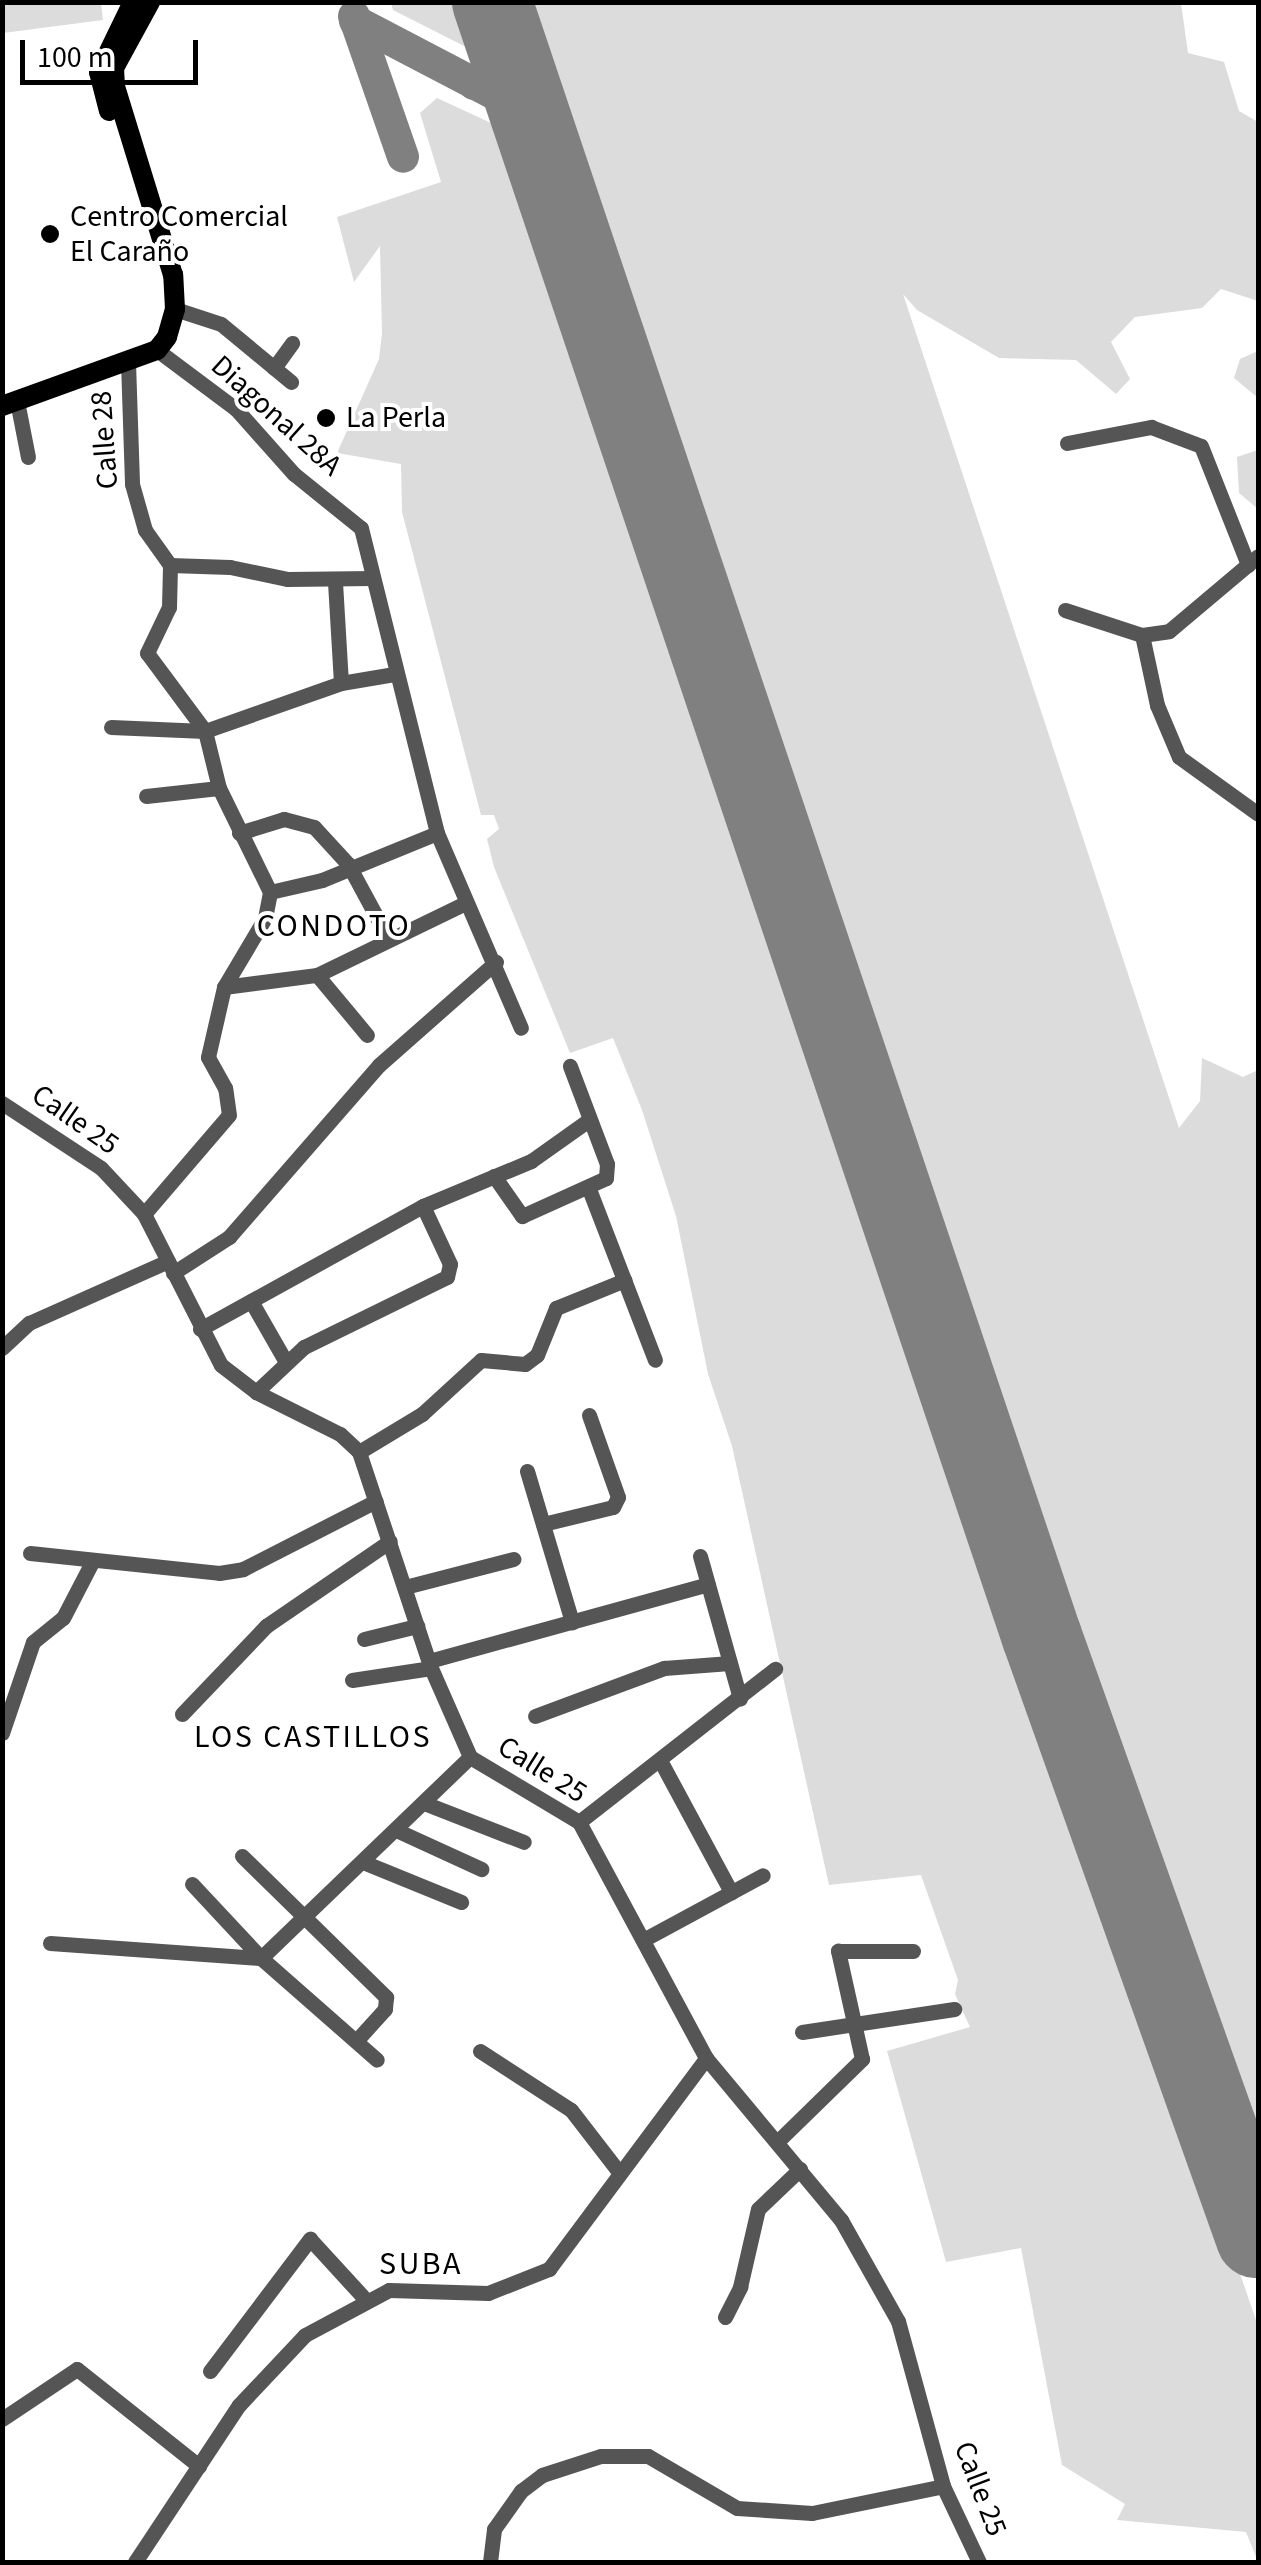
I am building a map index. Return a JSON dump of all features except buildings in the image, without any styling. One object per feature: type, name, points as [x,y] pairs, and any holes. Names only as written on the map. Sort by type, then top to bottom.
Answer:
[{"type":"main road","points":[[133,2],[105,54],[100,86],[139,192],[156,218]]},
{"type":"main road","points":[[10,403],[128,362],[162,344],[175,309],[156,218],[115,87],[114,68],[150,2]]},
{"type":"street","points":[[175,309],[221,324],[291,382]]},
{"type":"street","name":"Diagonal 28A","points":[[162,344],[236,409],[294,474],[358,522],[373,578]]},
{"type":"street","points":[[274,368],[292,344]]},
{"type":"street","name":"Calle 28","points":[[128,362],[132,484],[145,530],[170,565]]},
{"type":"street","points":[[10,403],[28,457]]},
{"type":"street","points":[[1065,610],[1142,635],[1169,631],[1253,561],[1201,446],[1151,426],[1067,442]]},
{"type":"street","points":[[144,1214],[229,1116],[225,1088],[208,1057],[224,987],[264,918],[270,892],[219,788],[205,731],[146,654],[168,607],[170,565],[334,582],[373,578],[394,674],[437,833],[464,903],[496,962],[521,1028]]},
{"type":"street","points":[[334,582],[341,684]]},
{"type":"street","points":[[1142,635],[1156,705],[1180,757],[1258,814]]},
{"type":"street","points":[[111,727],[205,731],[341,684],[394,674]]},
{"type":"street","points":[[146,796],[219,788]]},
{"type":"street","points":[[239,832],[300,820],[348,864],[387,936]]},
{"type":"street","points":[[270,892],[322,880],[348,864],[437,833]]},
{"type":"street","points":[[224,987],[317,975],[387,936],[464,903]]},
{"type":"street","points":[[2,1348],[29,1323],[171,1267],[229,1237],[380,1066],[496,962]]},
{"type":"street","points":[[317,975],[367,1035]]},
{"type":"street","points":[[494,1176],[522,1216],[573,1188],[589,1189],[608,1171],[570,1066]]},
{"type":"street","name":"Calle 25","points":[[2,1103],[101,1168],[144,1214],[222,1365],[256,1392],[340,1434],[359,1452],[430,1665],[470,1757],[579,1822],[706,2058],[842,2220],[898,2321],[943,2486],[980,2562]]},
{"type":"street","points":[[200,1328],[423,1206],[531,1160],[588,1120]]},
{"type":"street","points":[[589,1189],[656,1360]]},
{"type":"street","points":[[256,1392],[286,1362],[447,1277],[450,1264],[423,1206]]},
{"type":"street","points":[[359,1452],[422,1414],[481,1360],[524,1364],[537,1355],[556,1308],[625,1280]]},
{"type":"street","points":[[251,1301],[286,1362]]},
{"type":"street","points":[[543,1524],[613,1507],[618,1496],[589,1415]]},
{"type":"street","points":[[528,1472],[572,1622]]},
{"type":"street","points":[[30,1553],[91,1564],[243,1569],[376,1500]]},
{"type":"street","points":[[182,1714],[266,1626],[390,1541]]},
{"type":"street","points":[[700,1556],[740,1698]]},
{"type":"street","points":[[405,1587],[514,1560]]},
{"type":"street","points":[[2,1733],[32,1642],[63,1618],[91,1564]]},
{"type":"street","points":[[352,1680],[430,1665],[708,1584]]},
{"type":"street","points":[[364,1639],[418,1626]]},
{"type":"street","points":[[535,1716],[664,1668],[730,1663]]},
{"type":"street","points":[[579,1822],[661,1762],[775,1669]]},
{"type":"street","points":[[50,1943],[261,1958],[470,1757]]},
{"type":"street","points":[[661,1762],[732,1892]]},
{"type":"street","points":[[424,1803],[524,1842]]},
{"type":"street","points":[[396,1830],[481,1869]]},
{"type":"street","points":[[242,1856],[303,1920],[386,1997],[385,2009],[356,2042]]},
{"type":"street","points":[[363,1862],[461,1902]]},
{"type":"street","points":[[643,1940],[763,1875]]},
{"type":"street","points":[[192,1884],[261,1958],[377,2060]]},
{"type":"street","points":[[777,2142],[860,2066],[840,1948],[913,1951]]},
{"type":"street","points":[[802,2032],[854,2020],[954,2010]]},
{"type":"street","points":[[480,2051],[571,2110],[620,2172]]},
{"type":"street","points":[[135,2562],[238,2405],[305,2336],[364,2298],[389,2290],[488,2293],[520,2284],[549,2269],[706,2058]]},
{"type":"street","points":[[725,2316],[740,2287],[758,2209],[800,2170]]},
{"type":"street","points":[[210,2371],[310,2239],[364,2298]]},
{"type":"street","points":[[2,2419],[77,2369],[199,2466]]},
{"type":"street","points":[[490,2562],[494,2528],[522,2491],[542,2475],[601,2456],[648,2456],[737,2508],[812,2512],[943,2486]]},
{"type":"shaded area","points":[[2,3],[101,3],[103,20],[3,33]]},
{"type":"shaded area","points":[[391,3],[452,3],[466,47],[393,10]]},
{"type":"shaded area","points":[[527,3],[1181,3],[1188,53],[1224,62],[1239,111],[1258,122],[1258,301],[1221,289],[1202,308],[1135,317],[1111,342],[1130,379],[1116,394],[1076,360],[999,358],[917,310],[903,294],[1179,1128],[1200,1101],[1202,1058],[1243,1077],[1258,1070],[1258,2147]]},
{"type":"shaded area","points":[[437,98],[502,128],[1258,2326],[1258,2562],[1246,2532],[1117,2520],[1125,2504],[1062,2465],[1021,2248],[946,2262],[887,2051],[970,2027],[955,1994],[958,1980],[921,1875],[829,1885],[732,1446],[708,1374],[676,1216],[642,1110],[613,1038],[570,1053],[494,867],[487,839],[499,829],[494,815],[481,815],[402,512],[401,464],[337,453],[379,359],[382,333],[380,246],[354,282],[337,217],[441,182],[420,113]]},
{"type":"shaded area","points":[[1258,351],[1258,398],[1234,378],[1240,359]]},
{"type":"shaded area","points":[[1258,450],[1258,509],[1239,493],[1237,457]]},
{"type":"taxiway","points":[[354,16],[403,157]]},
{"type":"taxiway","points":[[355,21],[510,102],[536,132]]},
{"type":"taxiway","points":[[474,84],[500,71],[506,44]]},
{"type":"runway","points":[[492,2],[1042,1637],[1256,2238]]},
{"type":"place","name":"Centro Comercial El Caraño","points":[[50,234]]},
{"type":"place","name":"La Perla","points":[[326,418]]},
{"type":"district","name":"CONDOTO","points":[[334,926]]},
{"type":"district","name":"LOS CASTILLOS","points":[[313,1737]]},
{"type":"district","name":"SUBA","points":[[421,2264]]}]
